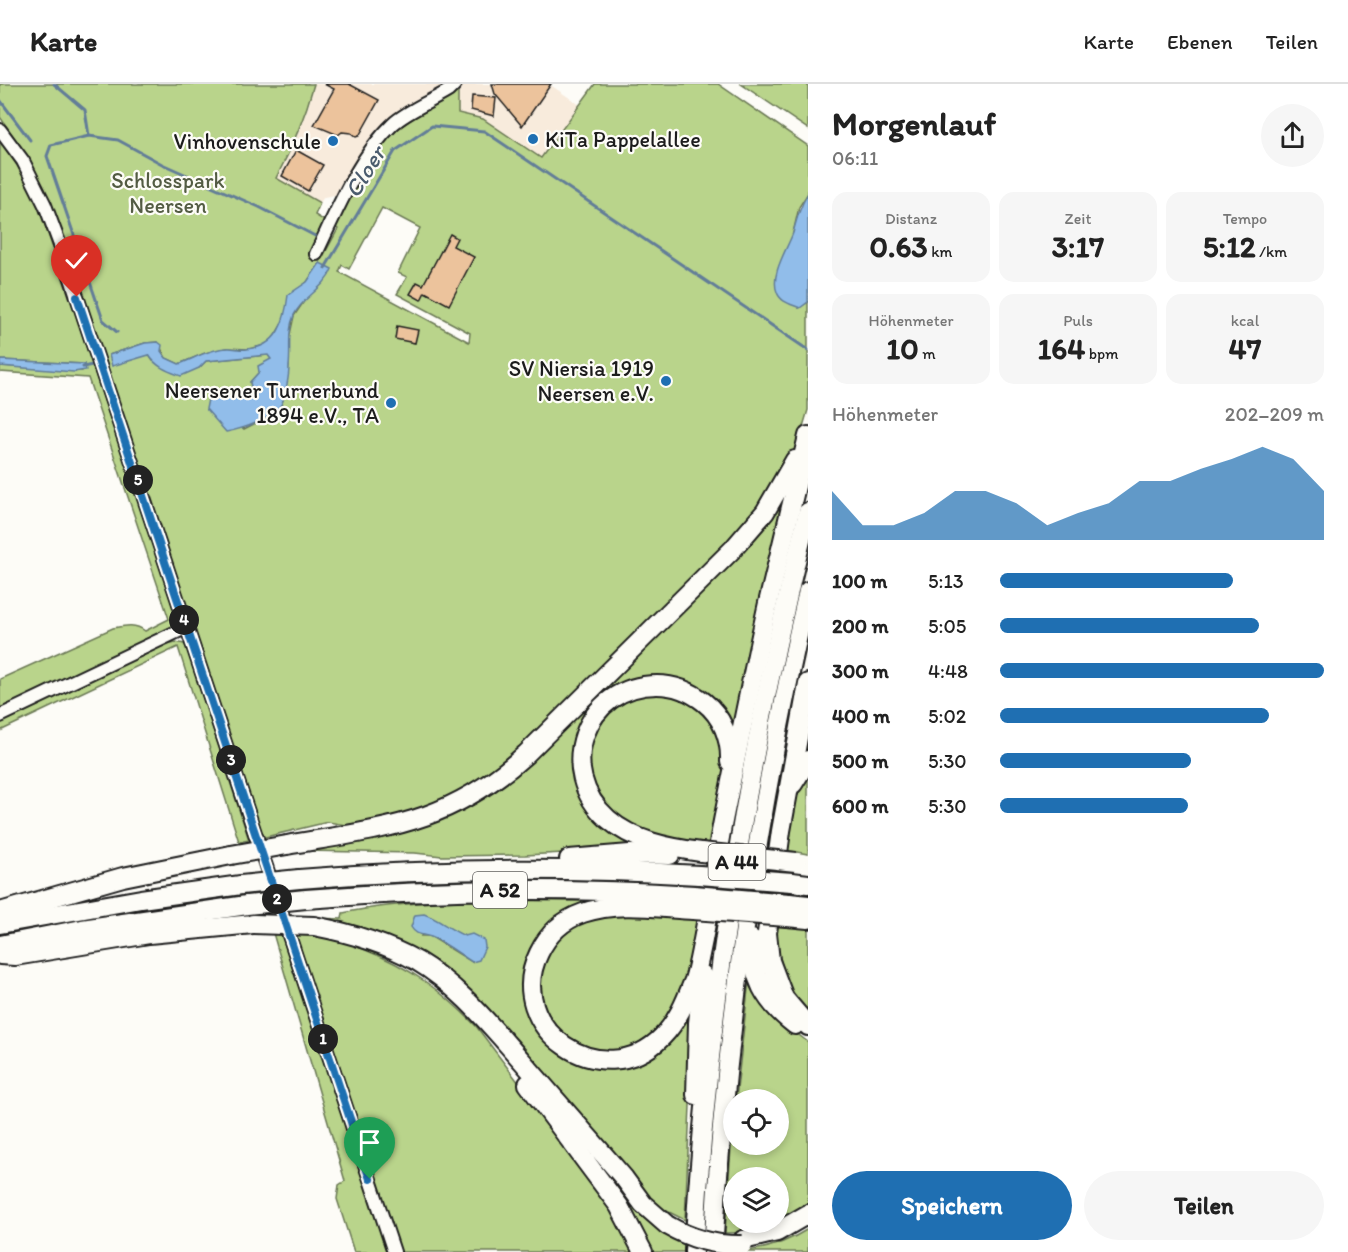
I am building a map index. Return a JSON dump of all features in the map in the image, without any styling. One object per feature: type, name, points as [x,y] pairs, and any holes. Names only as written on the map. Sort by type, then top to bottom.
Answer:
[{"type":"highway","points":[[0,912],[123,878],[231,855],[376,830],[422,819],[458,803],[494,781],[526,754],[750,531],[787,477],[808,428]]},
{"type":"highway","points":[[808,436],[767,608],[725,812],[707,926],[696,972],[682,1008],[670,1028],[654,1044],[633,1056],[621,1059],[594,1059],[568,1049],[550,1033],[536,1009],[532,980],[536,958],[548,937],[556,929],[581,914],[605,908],[694,902],[788,910],[808,919]]},
{"type":"highway","name":"A 44","points":[[694,1252],[717,1003],[739,849],[772,671],[808,512]]},
{"type":"highway","name":"A 44","points":[[713,1252],[732,1035],[753,884],[775,747],[808,591]]},
{"type":"highway","points":[[808,683],[766,933],[770,961],[779,985],[791,1008],[808,1026]]},
{"type":"highway","points":[[725,812],[730,765],[729,745],[720,721],[699,698],[670,686],[638,687],[610,699],[595,714],[584,737],[580,762],[585,787],[598,809],[617,826],[632,835],[667,846],[700,861],[730,856],[802,863]]},
{"type":"highway","points":[[788,794],[808,760]]},
{"type":"highway","name":"A 52","points":[[0,924],[130,900],[241,885],[391,873],[568,869],[700,861],[800,883]]},
{"type":"highway","points":[[753,884],[755,919],[752,949],[760,984],[776,1009],[808,1036]]},
{"type":"highway","name":"A 52","points":[[0,945],[92,928],[247,905],[393,893],[512,889],[614,891],[694,902]]},
{"type":"highway","points":[[788,910],[808,904]]},
{"type":"highway","points":[[0,955],[15,956],[149,934],[253,924],[314,926],[348,933],[381,944],[417,962],[449,984],[479,1012],[624,1178],[668,1222],[706,1236],[756,1244],[781,1238],[808,1222]]},
{"type":"highway","points":[[696,1217],[692,1170],[698,1023],[707,926]]},
{"type":"highway","points":[[449,984],[464,1006],[499,1046],[609,1192],[629,1222],[642,1252]]},
{"type":"highway","points":[[779,985],[808,1019]]},
{"type":"highway","points":[[743,1243],[777,1232],[808,1214]]},
{"type":"street","points":[[316,254],[334,215],[371,148],[395,123],[448,91],[455,84]]},
{"type":"street","points":[[0,130],[22,161],[45,205],[394,1252]]},
{"type":"street","points":[[0,716],[187,627]]},
{"type":"shaded area","name":"Vinhovenschule","points":[[314,84],[444,84],[398,114],[340,194],[324,197],[320,203],[276,178],[292,148],[308,107]]},
{"type":"shaded area","name":"KiTa Pappelallee","points":[[464,84],[549,84],[580,105],[541,158],[483,119],[458,113],[458,92]]},
{"type":"green space","name":"Schlosspark Neersen","points":[[0,84],[314,84],[298,132],[276,178],[320,203],[315,215],[328,223],[312,255],[320,262],[338,229],[335,227],[379,149],[398,129],[456,90],[458,92],[458,113],[483,119],[541,158],[595,84],[718,84],[808,146],[808,193],[799,207],[793,233],[799,308],[808,302],[808,410],[797,447],[775,485],[735,538],[559,712],[507,759],[482,778],[455,794],[424,808],[397,816],[346,825],[328,822],[261,838],[40,182],[22,149],[0,117]],"holes":[[[382,208],[420,228],[398,273],[407,277],[397,294],[470,333],[469,342],[339,272],[342,265],[349,269]],[[320,263],[303,303],[294,316],[289,339],[289,366],[282,404],[264,419],[244,429],[208,399],[252,392],[250,382],[271,359],[268,355],[206,361],[199,368],[153,361],[149,355],[109,355],[145,343],[158,342],[166,358],[179,364],[205,353],[227,348],[248,349],[266,345],[273,339],[283,322],[292,294],[307,282]]]},
{"type":"green space","points":[[741,84],[808,84],[808,129]]},
{"type":"green space","points":[[0,138],[26,180],[42,216],[177,622],[0,711],[0,679],[113,628],[133,626],[145,631],[169,619],[88,378],[0,372],[0,366],[82,371],[84,364],[0,360]]},
{"type":"green space","points":[[787,489],[732,739],[672,682],[592,712],[581,791],[658,848],[525,855],[442,856],[415,853],[304,851],[390,836],[428,825],[462,809]]},
{"type":"green space","points":[[176,642],[184,644],[187,649],[249,840],[239,842],[178,647],[0,731],[0,721],[167,644]]},
{"type":"green space","points":[[652,694],[670,695],[691,703],[708,718],[719,737],[724,768],[720,802],[710,846],[662,837],[639,829],[608,807],[594,786],[588,764],[589,752],[602,722],[613,709],[628,699]]},
{"type":"green space","points":[[808,728],[808,854],[785,850]]},
{"type":"green space","points":[[621,901],[560,919],[528,994],[576,1058],[639,1057],[695,991],[685,1220],[663,1209],[646,1194],[462,987],[314,918],[342,919],[343,913],[377,907],[446,902]],"holes":[[[431,917],[449,930],[465,936],[472,962],[430,936],[421,936]]]},
{"type":"green space","points":[[613,915],[699,918],[691,964],[679,996],[670,1011],[648,1036],[635,1044],[619,1050],[601,1051],[581,1046],[558,1030],[547,1011],[542,997],[541,983],[548,956],[555,943],[565,933],[586,920]]},
{"type":"green space","points":[[808,924],[808,1011],[788,982],[774,925]]},
{"type":"green space","points":[[273,933],[315,935],[346,942],[396,964],[424,981],[450,1001],[476,1026],[605,1197],[635,1252],[354,1252],[337,1199],[339,1185],[345,1181]]},
{"type":"green space","points":[[750,971],[783,1023],[808,1042],[808,1208],[789,1219],[789,1167],[730,1167],[731,1155],[789,1155],[789,1089],[737,1089]]},
{"type":"green space","points":[[547,1102],[629,1198],[647,1216],[684,1244],[684,1252],[647,1252]]},
{"type":"green space","points":[[808,1229],[808,1252],[739,1252],[775,1245]]},
{"type":"water","points":[[808,193],[808,302],[800,308],[781,298],[775,285],[777,270]]},
{"type":"water","points":[[320,263],[332,269],[329,276],[294,315],[290,334],[288,379],[282,403],[272,414],[257,422],[226,432],[206,409],[208,399],[252,392],[250,382],[259,372],[258,366],[271,359],[268,355],[206,361],[199,368],[181,376],[159,366],[149,355],[112,366],[109,355],[145,343],[158,342],[162,345],[161,351],[166,358],[179,364],[216,350],[258,347],[273,338],[278,331],[285,314],[288,295],[307,282]]},
{"type":"water","points":[[0,360],[84,364],[86,370],[74,372],[0,366]]},
{"type":"water","points":[[424,914],[465,936],[472,934],[484,940],[485,947],[479,960],[472,962],[441,942],[415,932],[411,927],[415,915]]},
{"type":"building","points":[[324,84],[349,84],[379,100],[359,136],[342,132],[338,135],[314,125],[334,89]]},
{"type":"building","points":[[492,84],[551,84],[522,126],[495,94]]},
{"type":"building","points":[[472,96],[496,98],[494,116],[471,110]]},
{"type":"building","points":[[296,150],[323,165],[308,191],[282,176]]},
{"type":"building","points":[[450,234],[457,238],[453,246],[474,257],[449,305],[425,292],[421,300],[410,294],[417,282],[423,285]]},
{"type":"building","points":[[397,326],[418,330],[415,343],[395,339]]},
{"type":"waterway","points":[[54,84],[85,110],[89,136]]},
{"type":"waterway","points":[[0,100],[30,140]]},
{"type":"waterway","name":"Cloer","points":[[325,268],[395,151],[432,126],[484,131],[808,350]]},
{"type":"waterway","points":[[117,332],[103,320],[47,156],[51,145],[89,136],[118,140],[162,164],[259,207],[315,236]]},
{"type":"waterway","name":"Cloer","points":[[83,367],[97,364]]},
{"type":"place","name":"KiTa Pappelallee","points":[[533,139]]},
{"type":"place","name":"Vinhovenschule","points":[[333,141]]},
{"type":"place","name":"SV Niersia 1919 Neersen e.V.","points":[[666,381]]},
{"type":"place","name":"Neersener Turnerbund 1894 e.V., TA","points":[[391,403]]},
{"type":"route","points":[[77,297],[370,1179]]}]
